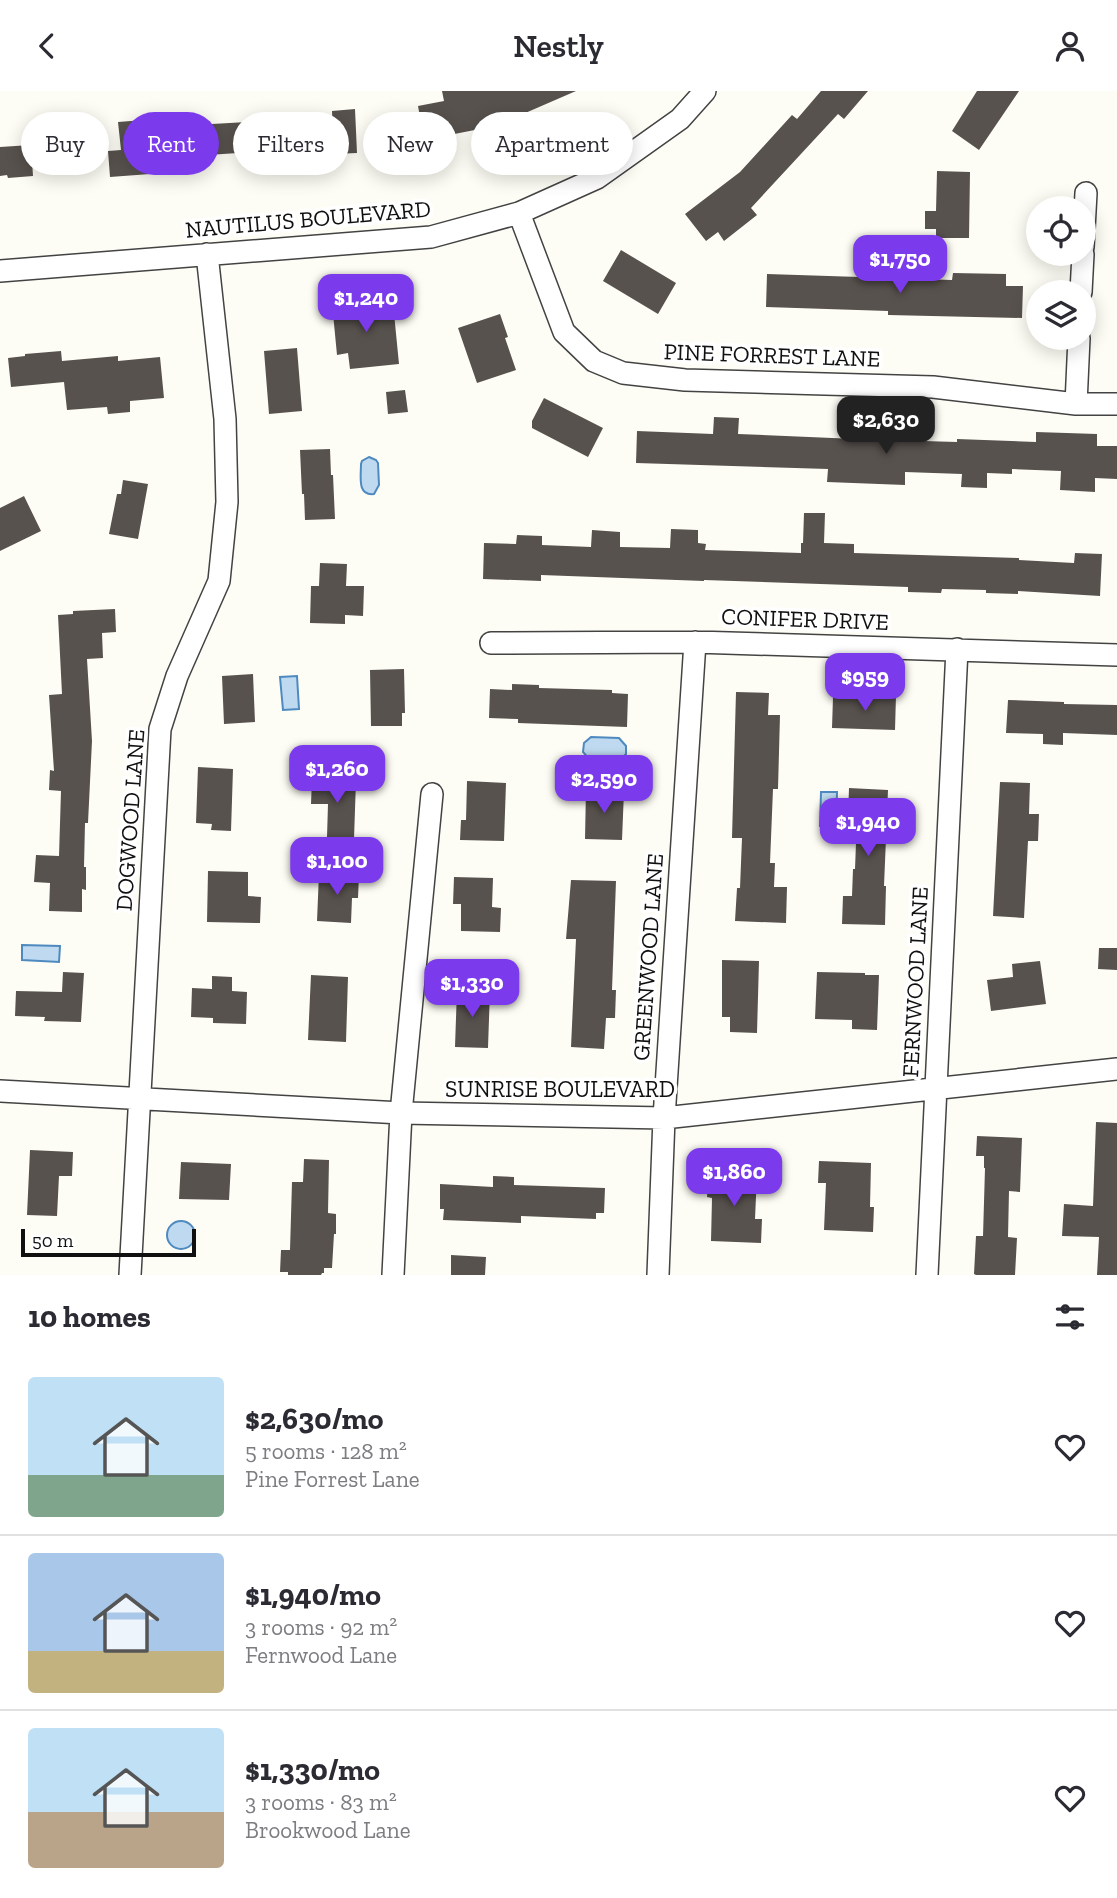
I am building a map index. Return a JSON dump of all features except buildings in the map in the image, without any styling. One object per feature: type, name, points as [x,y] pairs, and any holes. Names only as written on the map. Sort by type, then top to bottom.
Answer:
[{"type":"street","name":"NAUTILUS BOULEVARD","points":[[0,271],[431,237],[519,213],[597,179],[680,119],[705,91]]},
{"type":"street","name":"PINE FORREST LANE","points":[[519,213],[564,332],[594,361],[623,373],[685,380],[933,387],[1076,404],[1117,404]]},
{"type":"street","name":"DOGWOOD LANE","points":[[130,1275],[160,729],[177,676],[219,581],[227,502],[225,419],[206,254]]},
{"type":"street","points":[[1076,404],[1078,350]]},
{"type":"street","name":"CONIFER DRIVE","points":[[491,643],[695,642],[1117,655]]},
{"type":"street","name":"GREENWOOD LANE","points":[[658,1275],[664,1118],[695,642]]},
{"type":"street","name":"FERNWOOD LANE","points":[[927,1275],[957,649]]},
{"type":"street","points":[[393,1275],[401,1114],[432,794]]},
{"type":"street","name":"SUNRISE BOULEVARD","points":[[0,1091],[401,1114],[664,1118],[1117,1069]]},
{"type":"water","points":[[369,457],[378,463],[379,485],[374,494],[365,492],[361,485],[361,464]]},
{"type":"water","points":[[297,676],[299,709],[283,710],[280,677]]},
{"type":"water","points":[[591,737],[619,738],[626,746],[626,754],[619,761],[590,760],[583,752],[584,743]]},
{"type":"water","points":[[821,792],[837,792],[836,826],[820,826]]},
{"type":"water","points":[[22,945],[60,946],[59,962],[22,960]]},
{"type":"water","points":[[181,1221],[191,1225],[195,1235],[191,1245],[181,1249],[171,1245],[167,1235],[171,1225]]}]
